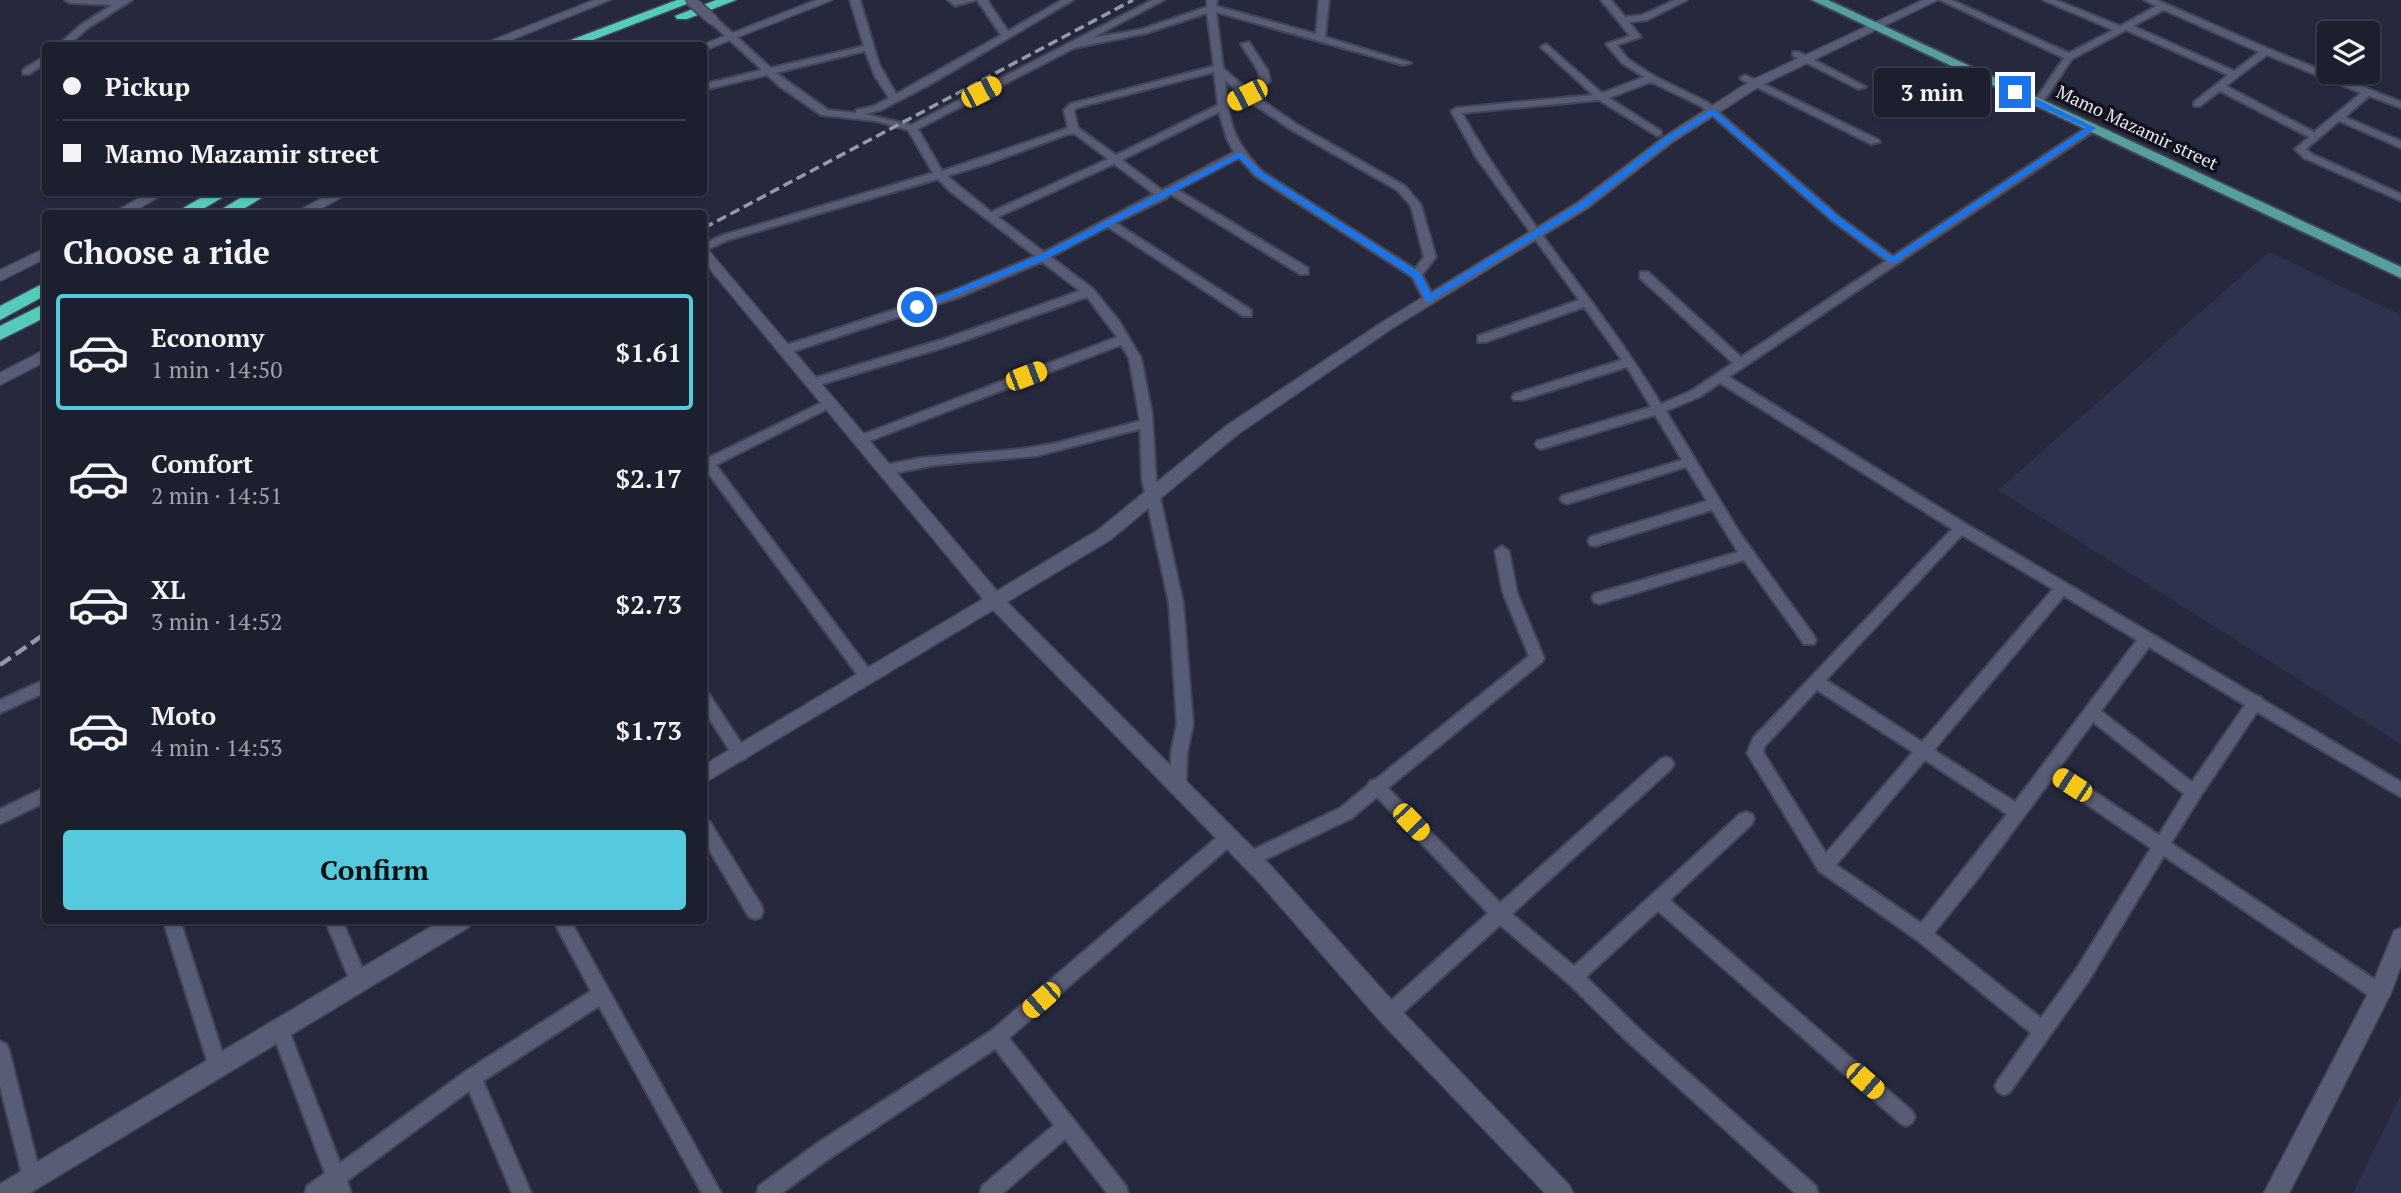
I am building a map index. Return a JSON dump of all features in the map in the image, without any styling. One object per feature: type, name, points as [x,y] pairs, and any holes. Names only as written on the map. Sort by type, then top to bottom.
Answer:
[{"type":"highway","points":[[573,42],[690,0]]},
{"type":"highway","points":[[612,42],[729,0]]},
{"type":"highway","points":[[189,210],[216,196]]},
{"type":"highway","points":[[229,210],[256,196]]},
{"type":"highway","points":[[0,314],[42,290]]},
{"type":"highway","points":[[0,334],[42,311]]},
{"type":"main road","name":"Mamo Mazamir street","points":[[1818,0],[2401,272]]},
{"type":"street","points":[[70,0],[125,1]]},
{"type":"street","points":[[494,42],[604,0]]},
{"type":"street","points":[[690,0],[768,71],[825,113],[877,118],[912,128],[1158,0]]},
{"type":"street","points":[[707,46],[826,0]]},
{"type":"street","points":[[855,0],[868,48],[881,80],[894,99]]},
{"type":"street","points":[[953,0],[955,3],[971,0]]},
{"type":"street","points":[[982,0],[1007,37]]},
{"type":"street","points":[[842,116],[877,107],[894,99],[1068,0]]},
{"type":"street","points":[[1320,38],[1324,0]]},
{"type":"street","points":[[1605,0],[1636,37],[1611,44],[1625,61],[1708,108],[1836,219],[1893,261]]},
{"type":"street","points":[[1623,20],[1644,18],[1682,0]]},
{"type":"street","points":[[1871,25],[1913,0]]},
{"type":"street","points":[[1558,218],[1571,199],[1657,133],[1801,56],[1932,0]]},
{"type":"street","points":[[1945,0],[2069,57]]},
{"type":"street","points":[[2048,0],[2124,28],[2236,75]]},
{"type":"street","points":[[2149,0],[2401,105]]},
{"type":"street","points":[[66,42],[85,26],[125,1]]},
{"type":"street","points":[[1073,45],[1144,30],[1212,4],[1406,63]]},
{"type":"street","points":[[1212,4],[1221,108],[1226,127],[1240,154],[1259,174],[1416,275],[1429,299]]},
{"type":"street","points":[[2038,103],[2069,57],[2164,6]]},
{"type":"street","points":[[990,217],[1247,95],[1265,81],[1263,71],[1246,44]]},
{"type":"street","points":[[1546,47],[1601,97],[1657,133]]},
{"type":"street","points":[[707,86],[868,48]]},
{"type":"street","points":[[2197,104],[2266,51]]},
{"type":"street","points":[[1801,56],[1861,87]]},
{"type":"street","points":[[26,72],[42,61]]},
{"type":"street","points":[[1218,68],[1247,95],[1304,133],[1401,188],[1416,205],[1430,257],[1416,275]]},
{"type":"street","points":[[1218,68],[1073,106],[1069,110],[1073,130],[1167,194],[1304,271]]},
{"type":"street","points":[[1651,78],[1601,97],[1456,111],[1481,157],[1630,362],[1714,504],[1809,640]]},
{"type":"street","points":[[1751,81],[1875,142]]},
{"type":"street","points":[[2220,87],[2315,136]]},
{"type":"street","points":[[2368,92],[2300,149],[2401,198]]},
{"type":"street","points":[[707,773],[1104,535],[1232,430],[1429,299],[1583,205],[1708,108]]},
{"type":"street","points":[[2337,117],[2401,145]]},
{"type":"street","points":[[912,128],[939,174],[990,217],[1090,292],[1135,358],[1147,423],[1152,495],[1177,616],[1185,724],[1179,753],[1178,785]]},
{"type":"street","points":[[1541,444],[1660,409],[1695,394],[2092,128]]},
{"type":"street","points":[[707,246],[724,238],[939,174],[1073,130]]},
{"type":"street","points":[[784,350],[910,310],[1043,257],[1240,154]]},
{"type":"street","points":[[125,210],[153,196]]},
{"type":"street","points":[[307,210],[337,196]]},
{"type":"street","points":[[1110,223],[1247,313]]},
{"type":"street","points":[[0,276],[42,254]]},
{"type":"street","points":[[707,258],[995,600],[1250,859],[1389,1014],[1561,1193]]},
{"type":"street","points":[[1644,275],[1741,364]]},
{"type":"street","points":[[812,383],[951,341],[1090,292]]},
{"type":"street","points":[[1482,339],[1585,302]]},
{"type":"street","points":[[860,440],[1124,339]]},
{"type":"street","points":[[0,380],[42,356]]},
{"type":"street","points":[[1518,397],[1630,362]]},
{"type":"street","points":[[1721,378],[1961,528],[2256,701],[2401,790]]},
{"type":"street","points":[[707,462],[829,403]]},
{"type":"street","points":[[886,470],[920,461],[1021,454],[1072,444],[1147,423]]},
{"type":"street","points":[[1567,499],[1689,462]]},
{"type":"street","points":[[707,466],[867,677]]},
{"type":"street","points":[[1595,541],[1714,504]]},
{"type":"street","points":[[1961,528],[1758,743],[1755,753],[1825,866],[1923,934],[2043,1031]]},
{"type":"street","points":[[1250,859],[1346,813],[1537,658],[1510,593],[1502,551]]},
{"type":"street","points":[[1599,598],[1747,554]]},
{"type":"street","points":[[1825,866],[2062,588]]},
{"type":"street","points":[[1923,934],[2147,638]]},
{"type":"street","points":[[1817,682],[2017,812]]},
{"type":"street","points":[[0,707],[42,687]]},
{"type":"street","points":[[2004,1086],[2083,974],[2194,792],[2256,701]]},
{"type":"street","points":[[707,703],[740,754]]},
{"type":"street","points":[[2092,713],[2194,792]]},
{"type":"street","points":[[1389,1014],[1666,764]]},
{"type":"street","points":[[2049,770],[2380,993]]},
{"type":"street","points":[[1376,786],[1499,912],[1574,977],[1632,1034],[1809,1193]]},
{"type":"street","points":[[0,817],[42,796]]},
{"type":"street","points":[[1574,977],[1746,819]]},
{"type":"street","points":[[707,832],[755,911]]},
{"type":"street","points":[[766,1193],[823,1151],[998,1037],[1229,837]]},
{"type":"street","points":[[1658,900],[1906,1117]]},
{"type":"street","points":[[172,924],[218,1067]]},
{"type":"street","points":[[335,924],[359,982]]},
{"type":"street","points":[[8,1193],[455,924]]},
{"type":"street","points":[[563,924],[712,1193]]},
{"type":"street","points":[[2276,1193],[2380,993],[2401,938]]},
{"type":"street","points":[[314,1193],[340,1186],[472,1076],[602,994]]},
{"type":"street","points":[[280,1030],[340,1186]]},
{"type":"street","points":[[998,1037],[1119,1193]]},
{"type":"street","points":[[0,1049],[32,1178]]},
{"type":"street","points":[[472,1076],[522,1193]]},
{"type":"street","points":[[989,1193],[1067,1126]]},
{"type":"shaded area","points":[[2269,252],[2401,315],[2401,744],[1998,490]]},
{"type":"shaded area","points":[[2401,1094],[2401,1193],[2353,1193]]},
{"type":"railway","points":[[707,226],[1133,0]]},
{"type":"railway","points":[[0,665],[42,636]]},
{"type":"route","points":[[917,307],[1043,257],[1240,154],[1259,174],[1416,275],[1429,299],[1583,205],[1669,139],[1713,111],[1836,219],[1893,261],[2092,128],[2015,92]]}]
